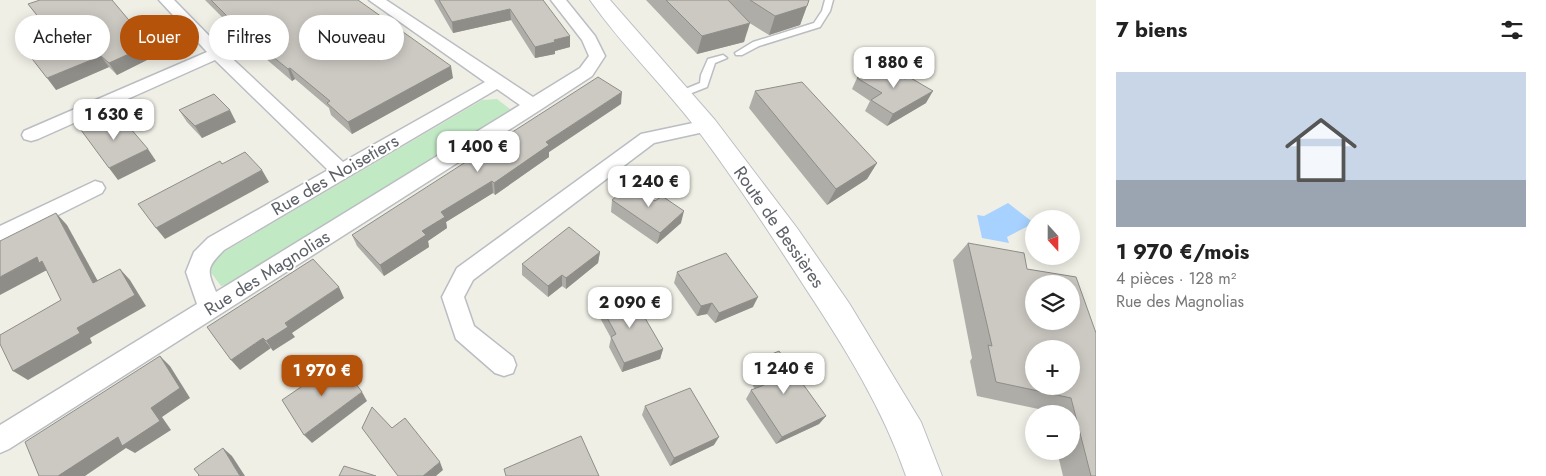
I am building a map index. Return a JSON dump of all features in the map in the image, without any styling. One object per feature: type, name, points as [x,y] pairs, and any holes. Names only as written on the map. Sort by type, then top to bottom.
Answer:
[{"type":"main road","name":"Route de Bessières","points":[[600,0],[707,126],[787,236],[838,312],[908,434],[924,476]]},
{"type":"street","points":[[166,0],[209,45]]},
{"type":"street","points":[[376,0],[534,106]]},
{"type":"street","name":"Rue des Magnolias","points":[[0,440],[586,72],[597,56],[589,39],[558,0]]},
{"type":"street","points":[[31,134],[209,56]]},
{"type":"street","points":[[224,60],[341,171]]},
{"type":"street","name":"Rue des Noisetiers","points":[[210,309],[197,272],[202,258],[216,244],[497,82]]},
{"type":"street","points":[[504,365],[464,332],[453,297],[465,274],[648,138],[707,126]]},
{"type":"street","points":[[0,236],[96,188]]},
{"type":"lane","points":[[740,52],[756,44],[817,25],[826,11],[829,0]]},
{"type":"lane","points":[[681,94],[704,85],[705,75],[711,61],[723,58]]},
{"type":"green space","points":[[497,99],[510,109],[504,118],[245,282],[221,286],[209,270],[215,257],[482,100]]},
{"type":"water","points":[[1008,203],[1025,216],[1025,228],[1007,237],[1009,243],[982,238],[977,215],[984,216]]},
{"type":"building","points":[[40,0],[112,0],[125,15],[120,15],[120,58],[109,63],[106,60],[110,60],[110,15],[37,15],[28,4]]},
{"type":"building","points":[[211,0],[358,0],[379,15],[299,15],[299,60],[404,60],[404,33],[451,66],[348,122],[327,103],[330,101],[290,68],[288,69],[277,60],[289,60],[289,15],[226,15]]},
{"type":"building","points":[[439,0],[543,0],[570,36],[535,47],[510,9],[452,22]]},
{"type":"building","points":[[666,0],[728,0],[750,23],[702,36]]},
{"type":"building","points":[[750,0],[809,0],[807,6],[775,16]]},
{"type":"building","points":[[33,60],[91,60],[47,78]]},
{"type":"building","points":[[881,65],[905,79],[909,77],[933,91],[893,114],[871,100],[882,93],[857,78]]},
{"type":"building","points":[[598,77],[622,92],[546,142],[549,145],[494,183],[492,181],[441,212],[445,217],[422,231],[426,235],[380,265],[352,235]]},
{"type":"building","points":[[802,82],[877,163],[836,189],[755,91]]},
{"type":"building","points":[[214,94],[230,110],[195,126],[179,110]]},
{"type":"building","points":[[118,114],[148,149],[109,168],[81,130]]},
{"type":"building","points":[[245,152],[262,170],[156,228],[138,204],[220,161],[222,164]]},
{"type":"building","points":[[630,185],[655,201],[662,196],[684,211],[660,233],[612,200]]},
{"type":"building","points":[[56,213],[93,283],[120,269],[135,295],[77,328],[80,333],[13,371],[0,344],[0,335],[61,300],[42,261],[39,263],[37,257],[0,277],[0,241]]},
{"type":"building","points":[[569,227],[600,252],[566,278],[562,275],[548,286],[522,264]]},
{"type":"building","points":[[968,243],[1024,253],[1027,269],[1064,275],[1025,275],[1025,330],[1080,330],[1080,288],[1096,333],[1096,476],[1091,476],[1080,433],[1080,405],[1073,405],[1071,398],[1057,395],[1080,395],[1080,340],[1025,340],[1025,388],[996,382],[988,345],[992,346]]},
{"type":"building","points":[[726,253],[758,297],[719,313],[712,303],[701,306],[677,272]]},
{"type":"building","points":[[313,259],[339,287],[285,323],[288,327],[266,341],[263,338],[231,360],[207,327]]},
{"type":"building","points":[[631,294],[663,349],[624,363],[611,337],[616,334],[600,305]]},
{"type":"building","points":[[779,351],[826,416],[782,437],[751,390],[764,385],[749,364]]},
{"type":"building","points":[[160,356],[180,388],[151,408],[160,421],[122,446],[118,437],[58,476],[39,476],[25,442]]},
{"type":"building","points":[[339,361],[362,392],[304,435],[282,400]]},
{"type":"building","points":[[690,388],[719,437],[674,458],[645,406]]},
{"type":"building","points":[[372,407],[392,428],[405,418],[440,462],[423,476],[398,476],[362,428]]},
{"type":"building","points":[[581,436],[599,476],[506,476],[504,469]]},
{"type":"building","points":[[223,448],[240,476],[198,476],[194,469]]},
{"type":"building","points":[[344,466],[376,476],[339,476]]}]
